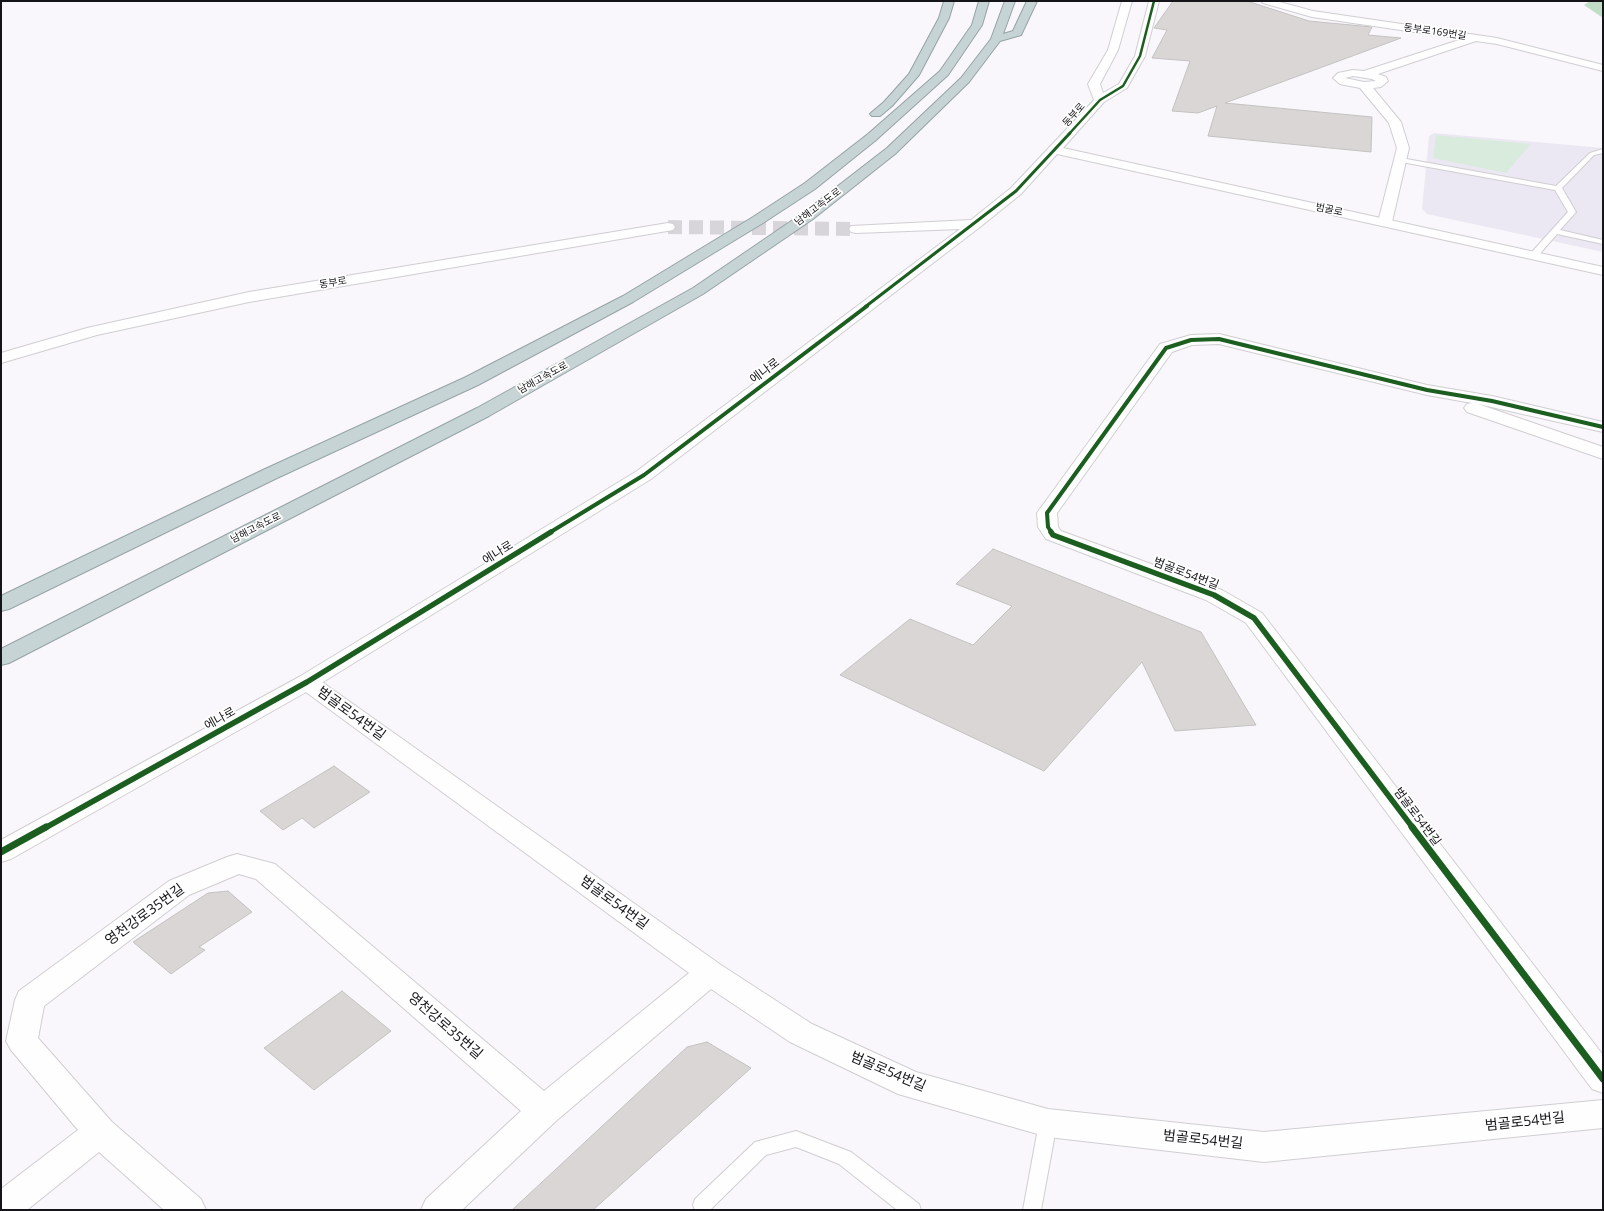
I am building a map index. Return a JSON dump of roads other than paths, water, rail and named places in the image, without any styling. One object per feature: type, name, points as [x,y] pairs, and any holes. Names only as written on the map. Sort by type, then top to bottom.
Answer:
[{"type":"highway","points":[[865,123],[888,104],[914,75],[944,18],[949,1]]},
{"type":"highway","name":"남해고속도로","points":[[1,604],[270,474],[479,377],[628,299],[758,220],[810,186],[872,137],[944,73],[977,25],[984,1]]},
{"type":"highway","name":"남해고속도로","points":[[1,658],[483,412],[698,290],[808,216],[891,151],[965,80],[996,40],[1010,1]]},
{"type":"highway","points":[[996,40],[1017,33],[1032,1]]},
{"type":"highway","points":[[810,186],[817,167]]},
{"type":"street","name":"동부로","points":[[1100,100],[1094,84],[1113,50],[1127,1]]},
{"type":"street","name":"동부로","points":[[975,224],[1016,191],[1100,100],[1123,86],[1140,56],[1154,1]]},
{"type":"street","name":"동부로169번길","points":[[1266,1],[1312,14],[1497,41],[1603,68]]},
{"type":"street","points":[[1385,222],[1403,148],[1395,122],[1366,80],[1475,38]]},
{"type":"street","name":"범골로","points":[[1055,150],[1603,271]]},
{"type":"street","points":[[856,229],[975,224]]},
{"type":"street","name":"에나로","points":[[1,852],[307,682],[644,475],[975,224]]},
{"type":"street","name":"동부로","points":[[1,358],[93,331],[249,297],[668,227]]},
{"type":"street","name":"범골로54번길","points":[[1427,390],[1219,339],[1191,340],[1166,348],[1047,513],[1048,527],[1054,535],[1214,595],[1254,618],[1603,1079]]},
{"type":"street","points":[[1427,390],[1492,401],[1603,427]]},
{"type":"street","points":[[1427,390],[1487,414],[1603,452]]},
{"type":"street","points":[[1603,434],[1599,439],[1603,452]]},
{"type":"street","name":"범골로54번길","points":[[307,682],[710,973],[800,1033],[909,1084],[1048,1123],[1264,1147],[1603,1114]]},
{"type":"street","name":"영천강로35번길","points":[[100,1132],[22,1041],[30,1000],[179,888],[237,864],[265,872],[544,1112]]},
{"type":"street","points":[[438,1210],[544,1112],[710,973]]},
{"type":"street","points":[[1,1210],[100,1132],[189,1210]]},
{"type":"lane","points":[[1558,188],[1592,154],[1603,151]]},
{"type":"lane","points":[[1401,160],[1558,188],[1572,212],[1534,255]]},
{"type":"lane","points":[[1555,231],[1603,242]]},
{"type":"lane","points":[[1032,1210],[1048,1123]]},
{"type":"lane","points":[[702,1205],[761,1148],[796,1139],[845,1158],[912,1210]]},
{"type":"tunnel","points":[[668,227],[856,229]]}]
